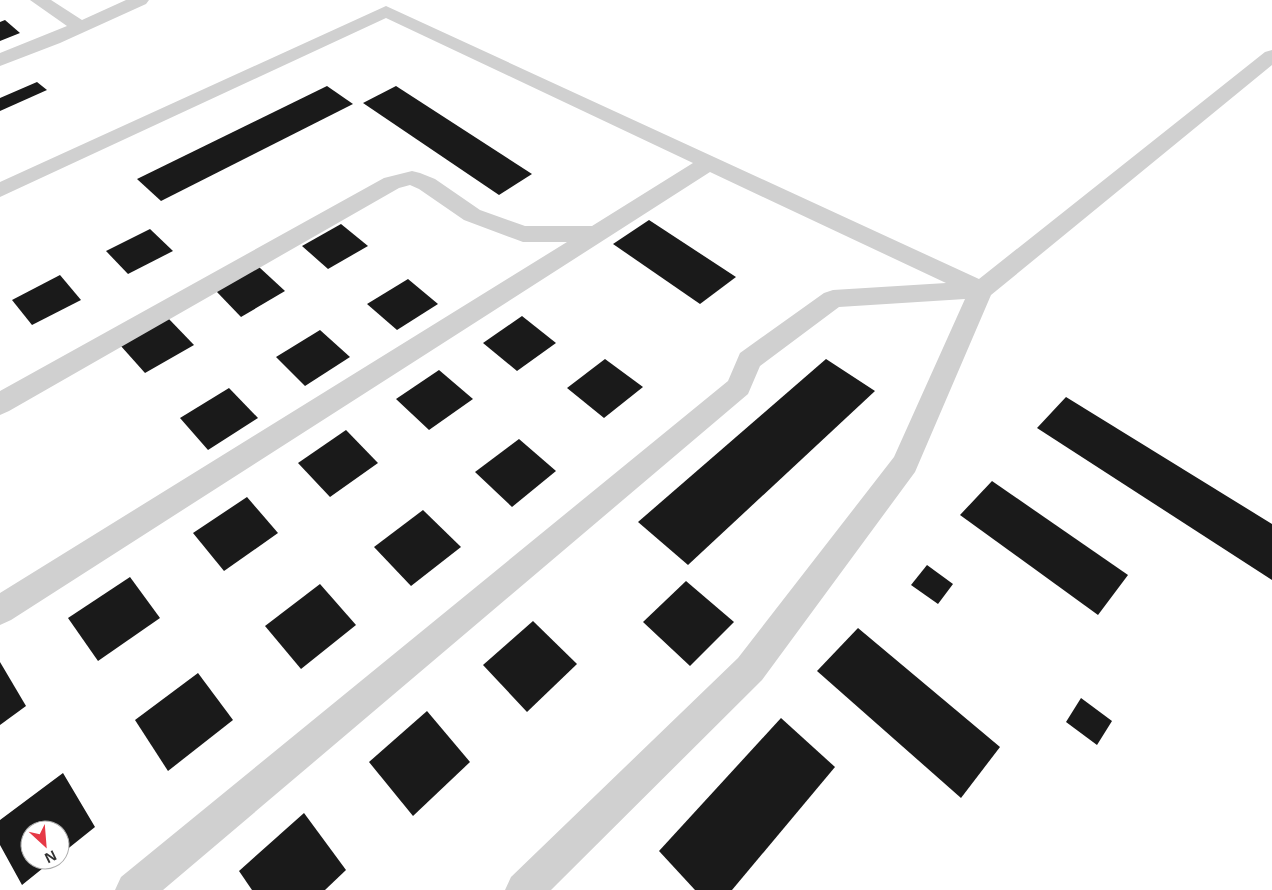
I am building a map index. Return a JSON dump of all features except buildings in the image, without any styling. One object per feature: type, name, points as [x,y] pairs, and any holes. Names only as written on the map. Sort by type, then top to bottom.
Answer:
[{"type":"street","points":[[39,0],[81,27]]},
{"type":"street","points":[[0,60],[81,27],[140,0]]},
{"type":"street","points":[[362,0],[981,290]]},
{"type":"street","points":[[0,190],[386,12]]},
{"type":"street","points":[[524,890],[756,661],[905,464],[981,290],[1272,56]]},
{"type":"street","points":[[0,610],[709,163]]},
{"type":"street","points":[[0,404],[392,183],[412,178],[427,184],[472,215],[523,234],[596,234]]},
{"type":"street","points":[[134,890],[739,387],[748,360],[800,321],[833,299],[981,290]]}]
